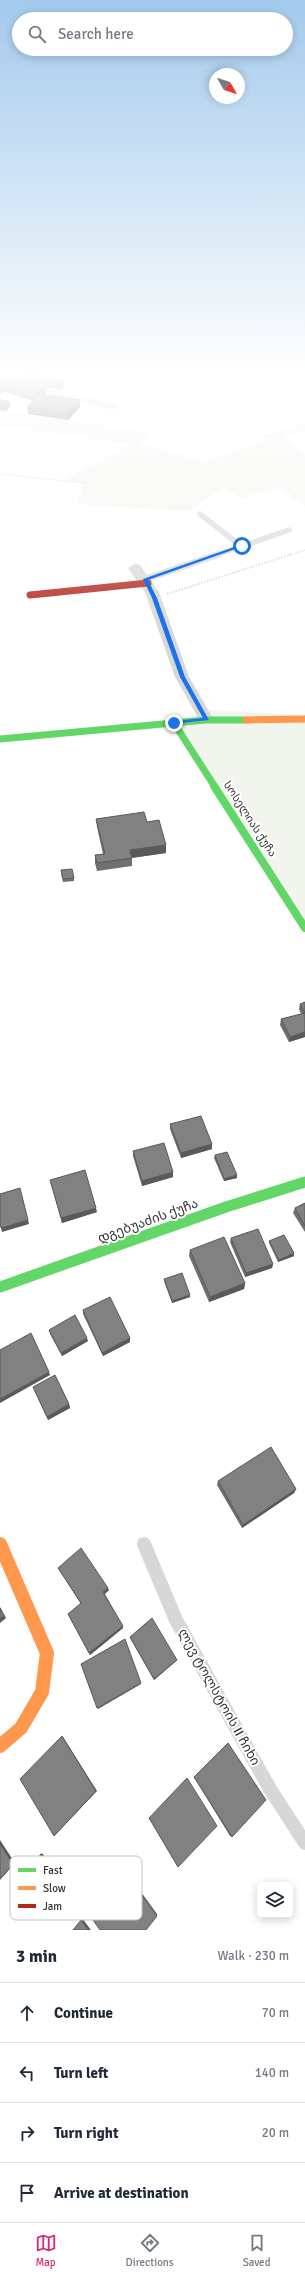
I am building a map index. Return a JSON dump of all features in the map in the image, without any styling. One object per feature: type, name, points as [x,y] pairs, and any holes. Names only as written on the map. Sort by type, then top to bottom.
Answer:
[{"type":"street","points":[[135,568],[147,581],[155,598],[182,677],[206,720]]},
{"type":"street","points":[[30,595],[147,581]]},
{"type":"street","points":[[0,739],[206,720],[305,719]]},
{"type":"street","name":"სოსელიას ქუჩა","points":[[174,723],[305,928]]},
{"type":"street","name":"დგებუაძის ქუჩა","points":[[0,1287],[226,1207],[305,1182]]},
{"type":"street","points":[[0,1544],[47,1653],[42,1692],[21,1728],[0,1746]]},
{"type":"lane","points":[[200,514],[242,546]]},
{"type":"lane","points":[[147,581],[289,530]]},
{"type":"lane","name":"ლევ ტოლსტოის II ჩიხი","points":[[144,1544],[176,1620],[270,1789],[305,1843]]},
{"type":"path","points":[[0,474],[84,483]]},
{"type":"path","points":[[155,598],[305,550]]},
{"type":"shaded area","points":[[97,462],[305,462],[305,505],[280,488],[240,498],[225,486],[189,511],[78,504],[84,483],[63,480]]},
{"type":"shaded area","points":[[208,710],[305,715],[305,928],[174,723]]},
{"type":"building","points":[[144,812],[147,822],[159,820],[166,845],[130,850],[132,858],[97,863],[95,855],[105,854],[96,819]]},
{"type":"building","points":[[72,869],[74,878],[63,879],[61,870]]},
{"type":"building","points":[[305,1002],[305,1013],[300,1004]]},
{"type":"building","points":[[305,1013],[305,1032],[290,1037],[281,1019]]},
{"type":"building","points":[[201,1116],[212,1144],[181,1153],[170,1124]]},
{"type":"building","points":[[164,1143],[173,1172],[142,1181],[133,1151]]},
{"type":"building","points":[[227,1152],[237,1175],[224,1179],[215,1155]]},
{"type":"building","points":[[85,1170],[96,1208],[61,1218],[50,1180]]},
{"type":"building","points":[[20,1188],[28,1220],[1,1228],[0,1194]]},
{"type":"building","points":[[305,1203],[305,1226],[295,1208]]},
{"type":"building","points":[[258,1229],[273,1264],[246,1273],[231,1238]]},
{"type":"building","points":[[284,1235],[294,1253],[279,1260],[269,1241]]},
{"type":"building","points":[[224,1237],[245,1283],[210,1297],[190,1250]]},
{"type":"building","points":[[182,1273],[190,1295],[172,1301],[164,1279]]},
{"type":"building","points":[[110,1297],[130,1338],[102,1353],[83,1310]]},
{"type":"building","points":[[75,1315],[87,1338],[61,1353],[49,1330]]},
{"type":"building","points":[[31,1333],[49,1372],[0,1399],[0,1350]]},
{"type":"building","points":[[55,1375],[69,1404],[47,1417],[33,1387]]},
{"type":"building","points":[[271,1447],[296,1489],[243,1525],[218,1481]]},
{"type":"building","points":[[81,1548],[108,1588],[103,1592],[123,1626],[89,1653],[68,1614],[81,1603],[58,1568]]},
{"type":"building","points":[[0,1608],[4,1616],[0,1619]]},
{"type":"building","points":[[152,1618],[177,1660],[154,1679],[130,1637]]},
{"type":"building","points":[[125,1639],[141,1683],[97,1708],[81,1664]]},
{"type":"building","points":[[62,1736],[96,1791],[54,1836],[20,1779]]},
{"type":"building","points":[[228,1743],[266,1800],[232,1837],[194,1777]]},
{"type":"building","points":[[187,1778],[217,1826],[178,1867],[149,1818]]},
{"type":"building","points":[[0,1844],[10,1859],[10,1867],[0,1879]]},
{"type":"building","points":[[142,1896],[157,1916],[146,1930],[100,1930],[93,1920],[142,1920]]},
{"type":"building","points":[[81,1920],[88,1930],[73,1930]]},
{"type":"traffic: fast","points":[[0,739],[206,720],[246,720]]},
{"type":"traffic: fast","points":[[174,723],[305,928]]},
{"type":"traffic: fast","points":[[0,1287],[226,1207],[305,1182]]},
{"type":"traffic: slow","points":[[246,720],[305,719]]},
{"type":"traffic: slow","points":[[0,1544],[47,1653],[42,1692],[21,1728],[0,1746]]},
{"type":"traffic: jam","points":[[30,595],[148,583]]},
{"type":"route","points":[[174,723],[206,720],[182,677],[155,598],[146,579],[242,546]]}]
